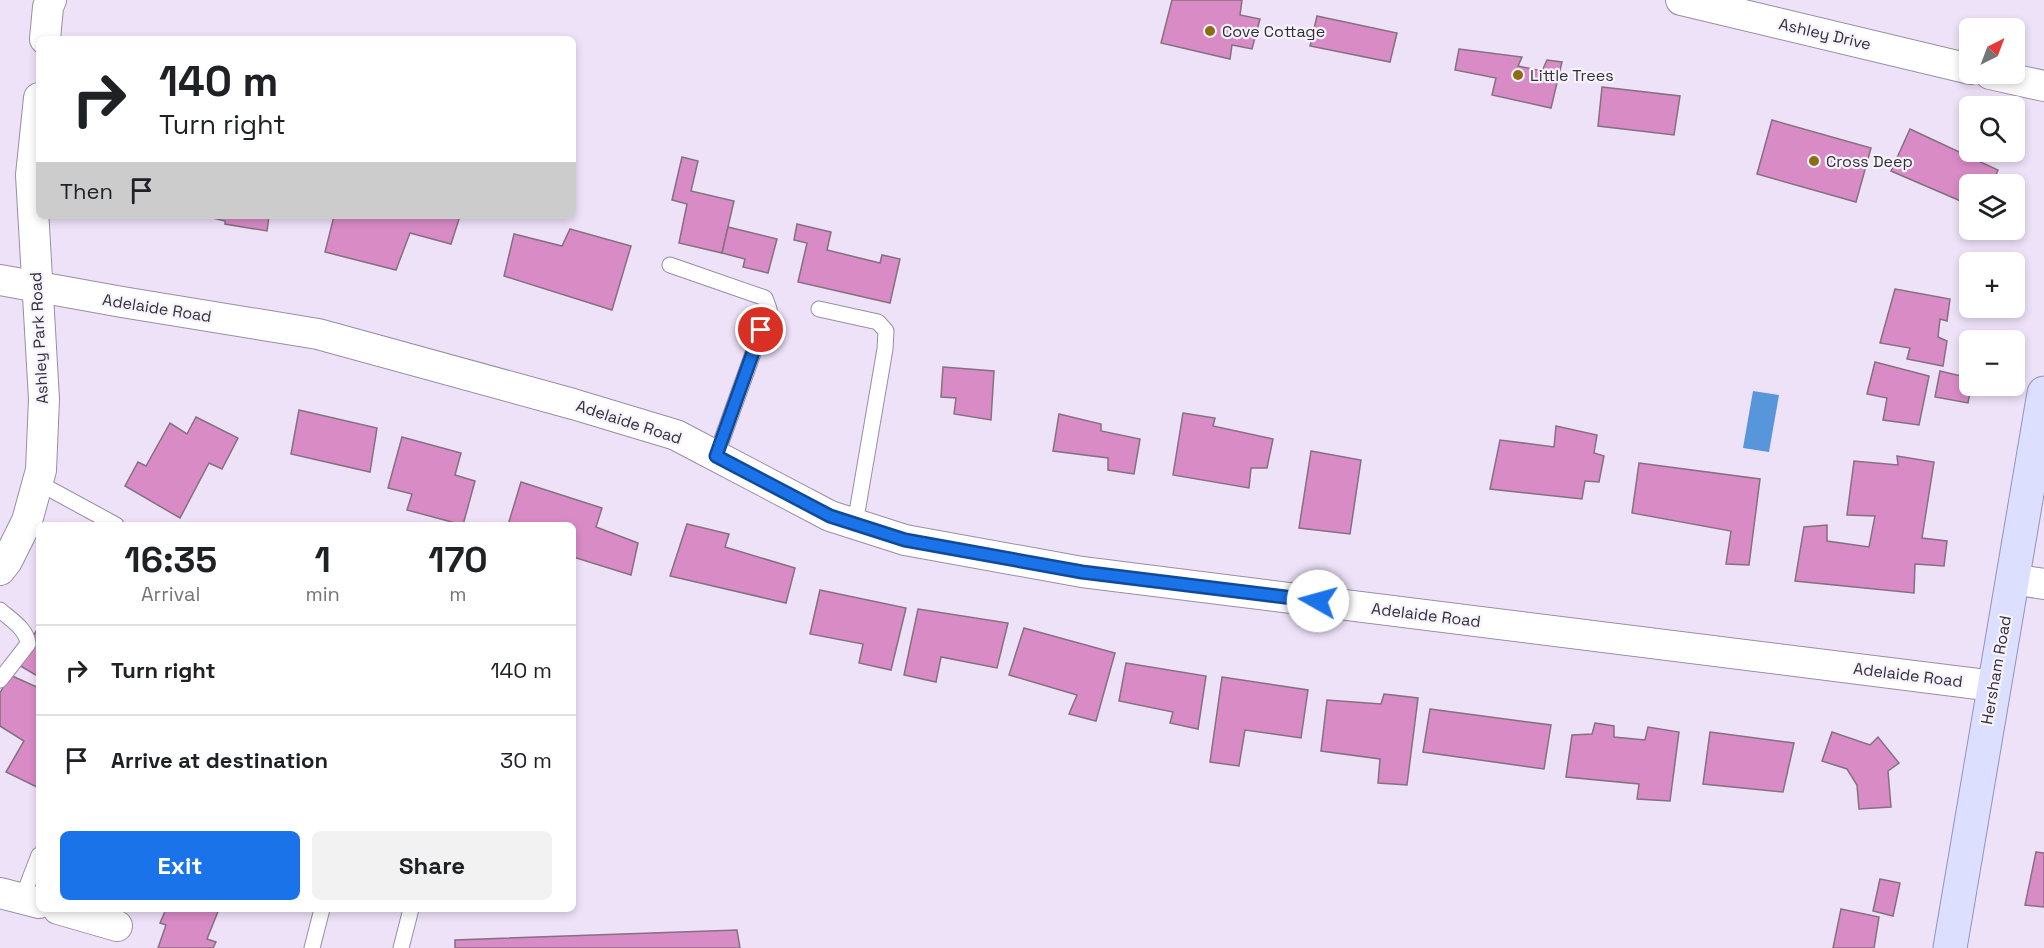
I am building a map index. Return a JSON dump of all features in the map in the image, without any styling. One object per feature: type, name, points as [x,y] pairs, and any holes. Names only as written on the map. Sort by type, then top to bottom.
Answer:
[{"type":"main road","name":"Hersham Road","points":[[1950,948],[2044,393]]},
{"type":"street","points":[[45,36],[48,7],[51,0]]},
{"type":"street","name":"Ashley Drive","points":[[1681,0],[1959,66]]},
{"type":"street","points":[[2025,82],[2044,86]]},
{"type":"street","name":"Ashley Park Road","points":[[0,570],[27,521],[40,470],[44,399],[31,175],[36,127]]},
{"type":"street","name":"Adelaide Road","points":[[0,280],[318,334],[573,404],[676,435],[830,516],[905,540],[1082,572],[1994,686]]},
{"type":"street","points":[[2012,579],[2044,584]]},
{"type":"street","points":[[67,912],[118,928]]},
{"type":"lane","points":[[670,265],[765,297],[769,309],[716,456]]},
{"type":"lane","points":[[819,309],[878,322],[885,331],[885,349],[855,524]]},
{"type":"lane","points":[[37,482],[110,522]]},
{"type":"lane","points":[[0,610],[24,631],[28,644],[0,680]]},
{"type":"lane","points":[[20,898],[36,862]]},
{"type":"lane","points":[[312,948],[321,912]]},
{"type":"lane","points":[[401,948],[410,912]]},
{"type":"water","points":[[1753,391],[1779,395],[1769,452],[1743,448]]},
{"type":"building","name":"Cove Cottage","points":[[1172,0],[1242,0],[1240,15],[1260,19],[1252,49],[1232,45],[1230,59],[1161,43]]},
{"type":"building","points":[[1317,16],[1397,33],[1390,62],[1310,46]]},
{"type":"building","name":"Little Trees","points":[[1459,49],[1522,57],[1518,66],[1542,71],[1547,60],[1562,62],[1551,108],[1492,95],[1496,78],[1455,70]]},
{"type":"building","points":[[1602,87],[1680,96],[1674,135],[1598,126]]},
{"type":"building","name":"Cross Deep","points":[[1772,120],[1871,148],[1856,202],[1757,174]]},
{"type":"building","points":[[1910,129],[1959,152],[1959,162],[1981,162],[1998,170],[1996,174],[1959,174],[1959,200],[1891,171]]},
{"type":"building","points":[[682,157],[698,161],[691,191],[734,201],[722,253],[679,243],[687,204],[672,200]]},
{"type":"building","points":[[217,219],[269,219],[267,231],[225,224],[225,221]]},
{"type":"building","points":[[333,219],[459,219],[451,244],[410,233],[396,270],[325,252]]},
{"type":"building","points":[[797,224],[831,232],[827,250],[880,263],[882,255],[900,259],[890,303],[798,282],[807,243],[794,240]]},
{"type":"building","points":[[728,227],[777,239],[768,273],[743,267],[745,259],[722,253]]},
{"type":"building","points":[[570,229],[631,246],[612,310],[504,276],[514,234],[562,246]]},
{"type":"building","points":[[1895,289],[1950,299],[1947,321],[1940,319],[1938,337],[1947,341],[1943,366],[1907,359],[1910,348],[1880,343]]},
{"type":"building","points":[[1875,362],[1929,376],[1919,425],[1883,420],[1887,398],[1867,394]]},
{"type":"building","points":[[943,367],[994,371],[991,420],[954,414],[956,398],[941,397]]},
{"type":"building","points":[[1940,371],[1959,375],[1959,396],[1969,396],[1968,403],[1935,397]]},
{"type":"building","points":[[299,410],[377,428],[370,472],[291,454]]},
{"type":"building","points":[[1183,413],[1215,418],[1213,426],[1273,439],[1267,468],[1251,468],[1249,488],[1173,475]]},
{"type":"building","points":[[1059,414],[1101,424],[1101,431],[1140,439],[1134,474],[1108,470],[1108,458],[1053,451]]},
{"type":"building","points":[[196,417],[238,438],[222,469],[209,463],[180,518],[125,486],[138,462],[146,466],[170,423],[187,434]]},
{"type":"building","points":[[1556,426],[1597,435],[1594,453],[1604,456],[1599,482],[1585,481],[1582,499],[1490,489],[1500,440],[1554,447]]},
{"type":"building","points":[[402,437],[461,453],[455,475],[475,481],[464,522],[452,522],[407,510],[412,494],[388,488]]},
{"type":"building","points":[[1311,451],[1361,460],[1350,534],[1299,528]]},
{"type":"building","points":[[1897,456],[1934,462],[1922,538],[1947,541],[1944,566],[1915,564],[1914,593],[1795,581],[1804,527],[1827,525],[1827,541],[1869,547],[1875,516],[1847,515],[1854,461],[1898,465]]},
{"type":"building","points":[[1639,463],[1760,479],[1749,565],[1726,564],[1731,531],[1632,513]]},
{"type":"building","points":[[521,482],[602,508],[596,527],[638,543],[631,575],[576,558],[576,522],[509,522]]},
{"type":"building","points":[[687,524],[729,534],[725,547],[795,568],[786,603],[670,576]]},
{"type":"building","points":[[820,590],[906,608],[891,670],[859,663],[863,644],[810,634]]},
{"type":"building","points":[[918,609],[1008,623],[997,668],[941,657],[936,682],[904,675]]},
{"type":"building","points":[[1024,628],[1115,653],[1096,721],[1069,714],[1077,695],[1009,675]]},
{"type":"building","points":[[36,631],[36,675],[17,664]]},
{"type":"building","points":[[1126,663],[1206,676],[1198,729],[1170,723],[1173,712],[1119,701]]},
{"type":"building","points":[[10,675],[36,687],[36,787],[6,772],[24,741],[0,726],[0,693]]},
{"type":"building","points":[[1222,677],[1308,690],[1301,738],[1245,730],[1239,766],[1210,762]]},
{"type":"building","points":[[1384,694],[1418,698],[1407,785],[1378,783],[1380,759],[1321,751],[1327,700],[1381,704]]},
{"type":"building","points":[[1430,709],[1551,725],[1544,769],[1423,752]]},
{"type":"building","points":[[1595,723],[1614,726],[1614,737],[1645,740],[1648,727],[1679,732],[1670,801],[1637,799],[1639,784],[1566,777],[1572,735],[1592,734]]},
{"type":"building","points":[[1710,732],[1794,743],[1783,792],[1703,784]]},
{"type":"building","points":[[1832,732],[1870,745],[1878,737],[1899,763],[1888,771],[1891,807],[1859,809],[1857,785],[1847,769],[1822,761]]},
{"type":"building","points":[[2036,852],[2044,853],[2044,907],[2025,905]]},
{"type":"building","points":[[1880,879],[1900,883],[1893,916],[1873,911]]},
{"type":"building","points":[[1841,909],[1879,917],[1874,948],[1833,948]]},
{"type":"building","points":[[165,912],[218,912],[207,939],[216,942],[213,948],[158,948],[166,925],[160,923]]},
{"type":"building","points":[[737,930],[740,948],[455,948],[455,940]]},
{"type":"place","name":"Cove Cottage","points":[[1210,31]]},
{"type":"place","name":"Little Trees","points":[[1518,75]]},
{"type":"place","name":"Cross Deep","points":[[1814,161]]},
{"type":"route","points":[[761,330],[716,456],[830,516],[905,540],[1082,572],[1318,601]]}]
